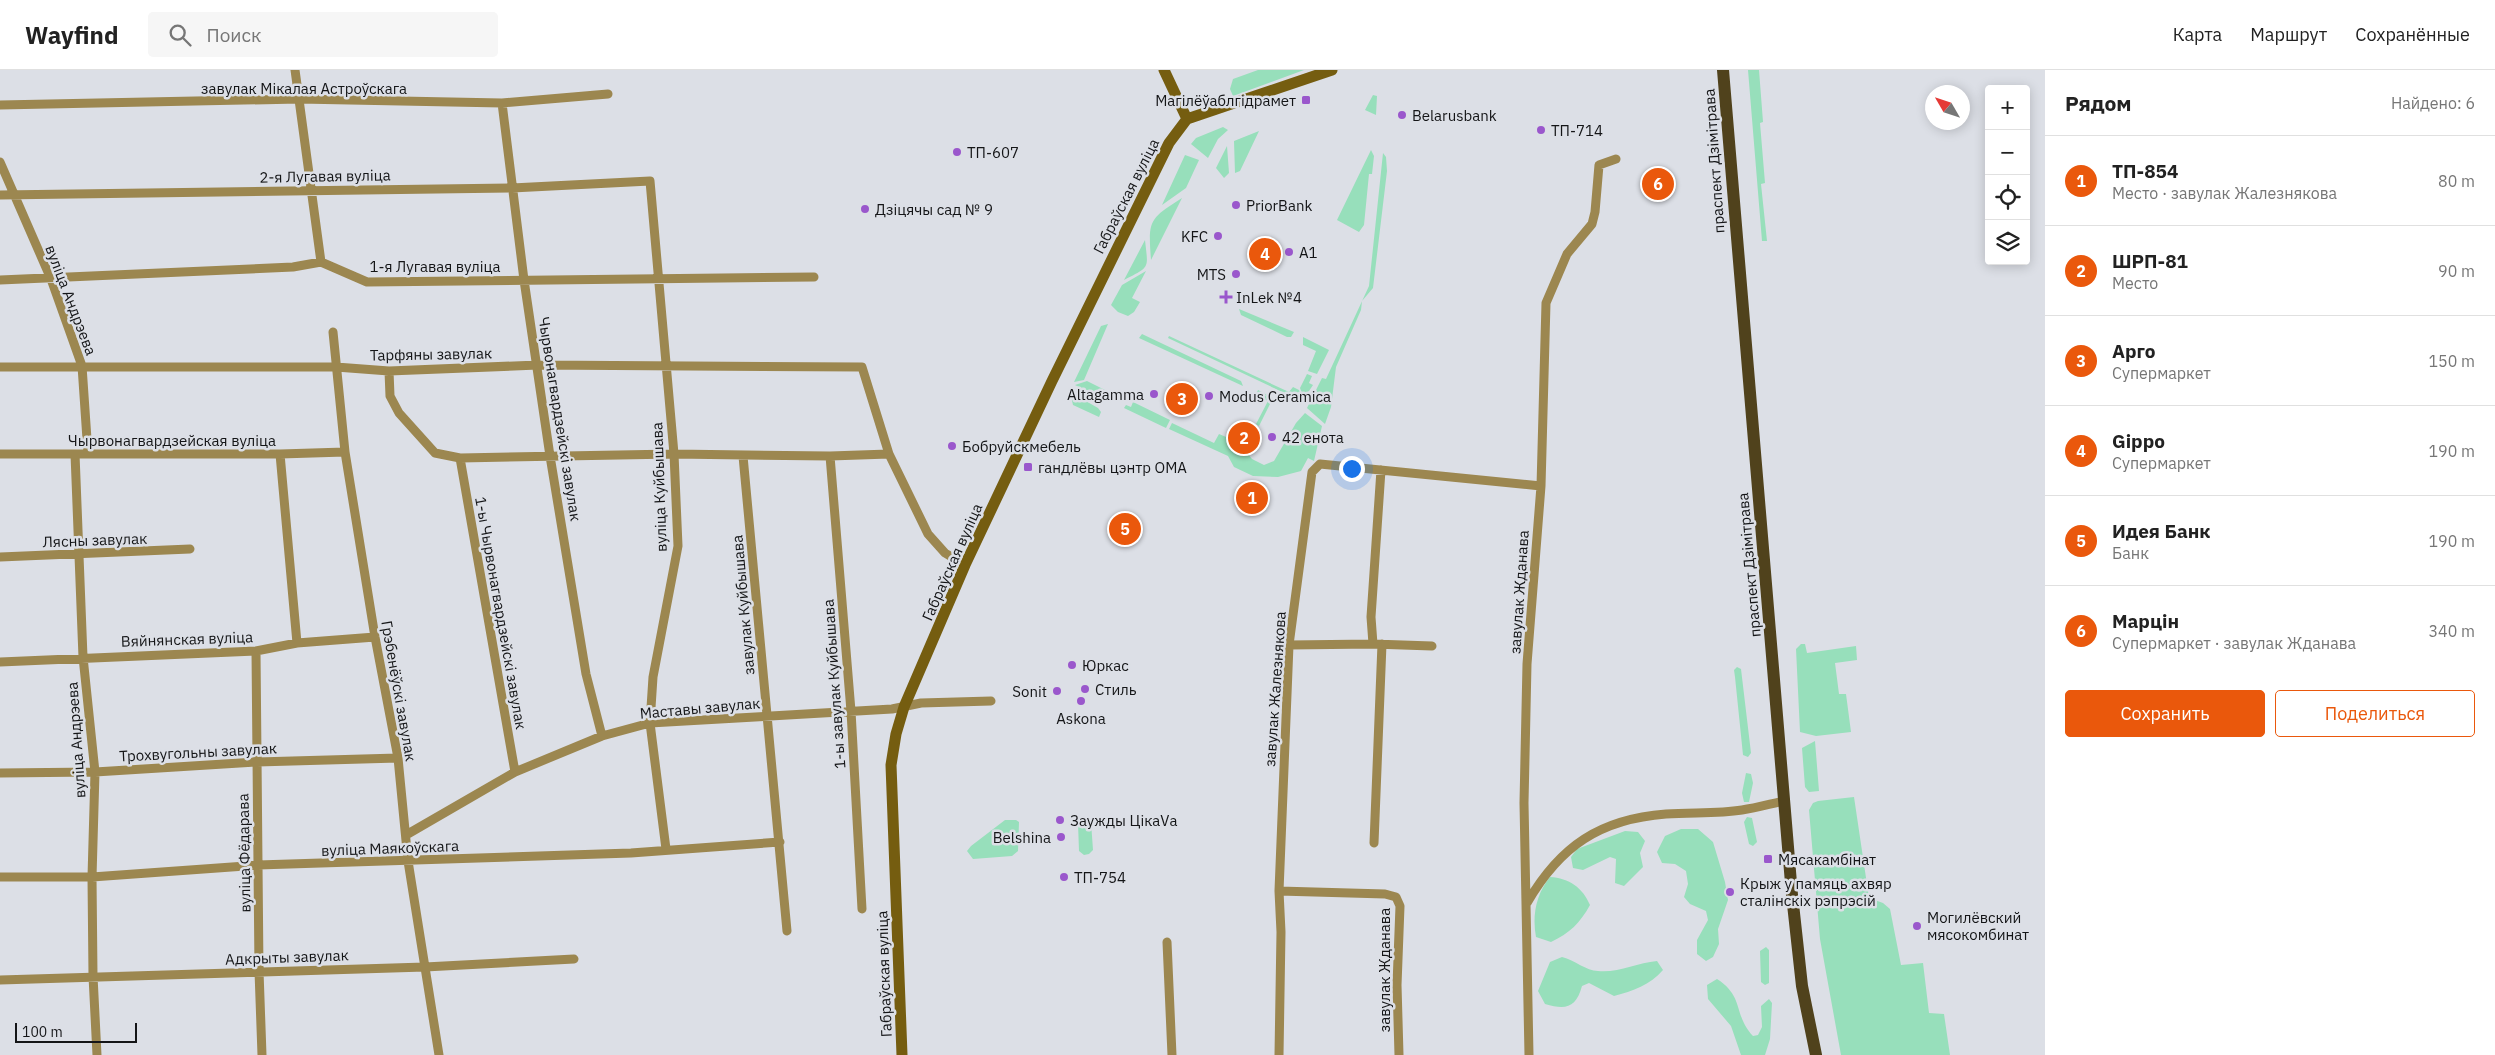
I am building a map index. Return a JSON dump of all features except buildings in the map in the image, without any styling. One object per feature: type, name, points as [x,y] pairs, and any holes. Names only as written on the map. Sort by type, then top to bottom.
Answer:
[{"type":"main road","points":[[1164,70],[1187,119],[1332,70]]},
{"type":"main road","name":"праспект Дзімітрава","points":[[1723,70],[1770,612],[1784,801],[1802,986],[1816,1055]]},
{"type":"main road","name":"Габраўская вуліца","points":[[902,1055],[891,765],[896,734],[904,706],[965,565],[1168,143],[1187,119]]},
{"type":"street","points":[[0,280],[282,268],[321,262],[295,70]]},
{"type":"street","name":"завулак Мікалая Астроўскага","points":[[0,106],[299,99],[502,103],[608,94]]},
{"type":"street","name":"Чырвонагвардзейскі завулак","points":[[502,103],[524,280],[550,456],[583,657],[602,736]]},
{"type":"street","name":"завулак Жданава","points":[[1528,1055],[1524,803],[1527,664],[1541,486],[1546,303],[1567,254],[1592,224],[1595,212],[1599,165],[1616,159]]},
{"type":"street","name":"вуліца Андрэева","points":[[0,162],[12,194],[51,279],[82,366],[88,454]]},
{"type":"street","name":"2-я Лугавая вуліца","points":[[0,195],[512,188],[650,181]]},
{"type":"street","name":"вуліца Куйбышава","points":[[650,181],[657,278],[674,454],[678,546],[653,677],[650,723],[666,849]]},
{"type":"street","name":"1-я Лугавая вуліца","points":[[321,262],[367,282],[814,277]]},
{"type":"street","name":"Грэбенёўскі завулак","points":[[333,332],[345,452],[375,637],[398,758],[408,861],[439,1055]]},
{"type":"street","name":"Тарфяны завулак","points":[[0,367],[336,367],[390,371],[538,365],[862,367],[889,454]]},
{"type":"street","points":[[390,371],[390,396],[399,413],[435,453],[460,458],[674,454],[830,456],[889,454],[928,534],[945,553],[965,565]]},
{"type":"street","name":"Чырвонагвардзейская вуліца","points":[[0,454],[280,454],[345,452]]},
{"type":"street","name":"вуліца Андрэева","points":[[75,454],[83,657],[95,772],[92,877],[93,976],[97,1055]]},
{"type":"street","points":[[280,454],[297,642]]},
{"type":"street","name":"завулак Куйбышава","points":[[743,456],[787,931]]},
{"type":"street","name":"1-ы завулак Куйбышава","points":[[830,456],[851,711],[862,909]]},
{"type":"street","name":"1-ы Чырвонагвардзейскі завулак","points":[[460,458],[515,772]]},
{"type":"street","name":"завулак Жалезнякова","points":[[1279,1055],[1281,932],[1279,891],[1289,645],[1312,472],[1320,464],[1381,470]]},
{"type":"street","points":[[1374,843],[1377,644],[1371,617],[1381,470],[1541,486]]},
{"type":"street","name":"Лясны завулак","points":[[0,557],[190,549]]},
{"type":"street","name":"Вяйнянская вуліца","points":[[0,662],[256,651],[297,642],[375,637]]},
{"type":"street","points":[[1289,645],[1377,644],[1432,646]]},
{"type":"street","name":"вуліца Фёдарава","points":[[256,651],[259,971],[262,1055]]},
{"type":"street","name":"Маставы завулак","points":[[406,835],[515,772],[602,736],[650,723],[851,711],[921,703],[991,701]]},
{"type":"street","name":"Трохвугольны завулак","points":[[0,773],[95,772],[257,762],[398,758]]},
{"type":"street","points":[[1526,904],[1542,878],[1563,856],[1592,834],[1614,823],[1643,816],[1742,810],[1784,801]]},
{"type":"street","name":"вуліца Маякоўскага","points":[[0,877],[92,877],[258,865],[631,853],[780,842]]},
{"type":"street","name":"завулак Жданава","points":[[1279,891],[1385,894],[1396,897],[1400,906],[1397,985],[1399,1055]]},
{"type":"street","points":[[1168,942],[1172,1055]]},
{"type":"street","name":"Адкрыты завулак","points":[[0,980],[425,967],[574,959]]},
{"type":"green space","points":[[1258,70],[1304,70],[1233,96],[1230,89],[1233,79]]},
{"type":"green space","points":[[1748,70],[1759,70],[1763,122],[1760,123],[1765,183],[1761,184],[1767,241],[1762,241]]},
{"type":"green space","points":[[1373,95],[1377,96],[1376,115],[1365,110]]},
{"type":"green space","points":[[1223,127],[1228,130],[1218,139],[1208,158],[1191,144],[1196,138]]},
{"type":"green space","points":[[1259,131],[1240,171],[1235,173],[1234,141]]},
{"type":"green space","points":[[1227,146],[1229,173],[1224,178],[1216,168]]},
{"type":"green space","points":[[1371,150],[1374,156],[1372,174],[1369,174],[1364,225],[1359,232],[1337,220]]},
{"type":"green space","points":[[1383,153],[1386,157],[1387,171],[1373,288],[1362,301],[1369,286]]},
{"type":"green space","points":[[1185,155],[1199,160],[1186,188],[1162,205]]},
{"type":"green space","points":[[1182,198],[1151,260],[1150,236],[1153,222],[1163,211]]},
{"type":"green space","points":[[1145,240],[1146,266],[1124,280]]},
{"type":"green space","points":[[1146,271],[1132,298],[1140,302],[1134,312],[1128,316],[1118,312],[1111,305],[1122,285]]},
{"type":"green space","points":[[1362,301],[1361,310],[1336,367],[1331,407],[1325,424],[1307,408],[1322,378],[1326,379]]},
{"type":"green space","points":[[1239,309],[1294,332],[1291,337],[1287,337],[1241,315]]},
{"type":"green space","points":[[1108,324],[1084,380],[1074,382],[1101,326]]},
{"type":"green space","points":[[1142,334],[1241,381],[1243,386],[1139,338]]},
{"type":"green space","points":[[1169,336],[1289,392],[1293,387],[1299,390],[1302,397],[1293,397],[1168,338]]},
{"type":"green space","points":[[1303,337],[1329,350],[1317,374],[1308,371],[1316,351],[1303,345]]},
{"type":"green space","points":[[1307,374],[1312,376],[1309,383],[1313,385],[1303,396],[1300,388]]},
{"type":"green space","points":[[1087,381],[1107,391],[1108,396],[1104,399],[1075,385]]},
{"type":"green space","points":[[1258,390],[1273,398],[1259,426],[1256,424],[1268,401],[1256,395]]},
{"type":"green space","points":[[1070,392],[1098,408],[1101,412],[1099,417],[1073,405]]},
{"type":"green space","points":[[1133,402],[1170,420],[1166,428],[1124,408],[1126,405],[1131,407]]},
{"type":"green space","points":[[1305,413],[1322,426],[1314,461],[1308,458],[1301,471],[1278,477],[1253,476],[1234,467],[1228,456],[1169,429],[1172,423],[1214,443],[1219,434],[1245,445],[1254,429],[1257,431],[1248,454],[1252,459],[1264,465],[1274,461],[1296,423]]},
{"type":"green space","points":[[1801,644],[1805,644],[1807,653],[1856,646],[1857,660],[1835,663],[1839,694],[1846,694],[1851,732],[1816,736],[1800,732],[1796,649]]},
{"type":"green space","points":[[1737,667],[1741,669],[1751,753],[1748,757],[1743,755],[1734,670]]},
{"type":"green space","points":[[1815,741],[1819,791],[1809,792],[1805,787],[1802,748]]},
{"type":"green space","points":[[1746,773],[1751,774],[1753,783],[1749,802],[1744,802],[1742,793]]},
{"type":"green space","points":[[1854,797],[1869,898],[1883,903],[1890,909],[1901,965],[1923,963],[1929,1013],[1944,1014],[1950,1055],[1841,1055],[1820,939],[1809,810],[1813,803],[1818,801]]},
{"type":"green space","points":[[1747,817],[1752,818],[1757,842],[1753,846],[1749,844],[1744,822]]},
{"type":"green space","points":[[1081,819],[1087,819],[1091,822],[1093,850],[1089,854],[1084,855],[1079,851],[1078,823]]},
{"type":"green space","points":[[1005,820],[1016,820],[1019,822],[1018,851],[1012,856],[973,859],[967,851],[971,846]]},
{"type":"green space","points":[[1681,829],[1698,829],[1713,842],[1725,882],[1728,900],[1718,929],[1719,944],[1713,957],[1706,961],[1697,954],[1697,940],[1708,920],[1706,911],[1690,904],[1684,897],[1688,884],[1686,871],[1675,864],[1662,863],[1657,852],[1665,836]]},
{"type":"green space","points":[[1625,831],[1638,832],[1645,841],[1640,853],[1643,867],[1624,886],[1615,883],[1616,859],[1610,857],[1583,870],[1573,868],[1571,857],[1577,849]]},
{"type":"green space","points":[[1550,877],[1563,879],[1575,885],[1590,905],[1574,927],[1551,942],[1536,937],[1535,929],[1535,913],[1538,898]]},
{"type":"green space","points":[[1766,947],[1769,950],[1769,983],[1765,985],[1761,982],[1760,951]]},
{"type":"green space","points":[[1562,957],[1594,971],[1613,971],[1657,961],[1663,970],[1647,984],[1621,994],[1614,996],[1589,983],[1582,986],[1577,999],[1569,1006],[1559,1007],[1545,1004],[1538,991],[1550,962]]},
{"type":"green space","points":[[1717,979],[1732,993],[1743,1021],[1753,1036],[1758,1035],[1762,1027],[1761,1006],[1769,999],[1772,1003],[1770,1039],[1765,1055],[1741,1055],[1731,1026],[1708,999],[1707,985]]},
{"type":"place","name":"Магілёўаблгідрамет","points":[[1306,100]]},
{"type":"place","name":"Belarusbank","points":[[1402,115]]},
{"type":"place","name":"ТП-714","points":[[1541,130]]},
{"type":"place","name":"ТП-607","points":[[957,152]]},
{"type":"place","name":"Марцін","points":[[1658,184]]},
{"type":"place","name":"PriorBank","points":[[1236,205]]},
{"type":"place","name":"Дзіцячы сад № 9","points":[[865,209]]},
{"type":"place","name":"KFC","points":[[1218,236]]},
{"type":"place","name":"A1","points":[[1289,252]]},
{"type":"place","name":"Gippo","points":[[1265,254]]},
{"type":"place","name":"MTS","points":[[1236,274]]},
{"type":"place","name":"InLek №4","points":[[1226,297]]},
{"type":"place","name":"Altagamma","points":[[1154,394]]},
{"type":"place","name":"Modus Ceramica","points":[[1209,396]]},
{"type":"place","name":"Арго","points":[[1182,399]]},
{"type":"place","name":"42 енота","points":[[1272,437]]},
{"type":"place","name":"ШРП-81","points":[[1244,438]]},
{"type":"place","name":"Бобруйскмебель","points":[[952,446]]},
{"type":"place","name":"гандлёвы цэнтр ОМА","points":[[1028,467]]},
{"type":"place","name":"ТП-854","points":[[1252,498]]},
{"type":"place","name":"Идея Банк","points":[[1125,529]]},
{"type":"place","name":"Юркас","points":[[1072,665]]},
{"type":"place","name":"Стиль","points":[[1085,689]]},
{"type":"place","name":"Sonit","points":[[1057,691]]},
{"type":"place","name":"Askona","points":[[1081,701]]},
{"type":"place","name":"Заужды ЦікаVа","points":[[1060,820]]},
{"type":"place","name":"Belshina","points":[[1061,837]]},
{"type":"place","name":"Мясакамбінат","points":[[1768,859]]},
{"type":"place","name":"ТП-754","points":[[1064,877]]},
{"type":"place","name":"Крыж у памяць ахвяр сталінскіх рэпрэсій","points":[[1730,892]]},
{"type":"place","name":"Могилёвский мясокомбинат","points":[[1917,926]]}]
